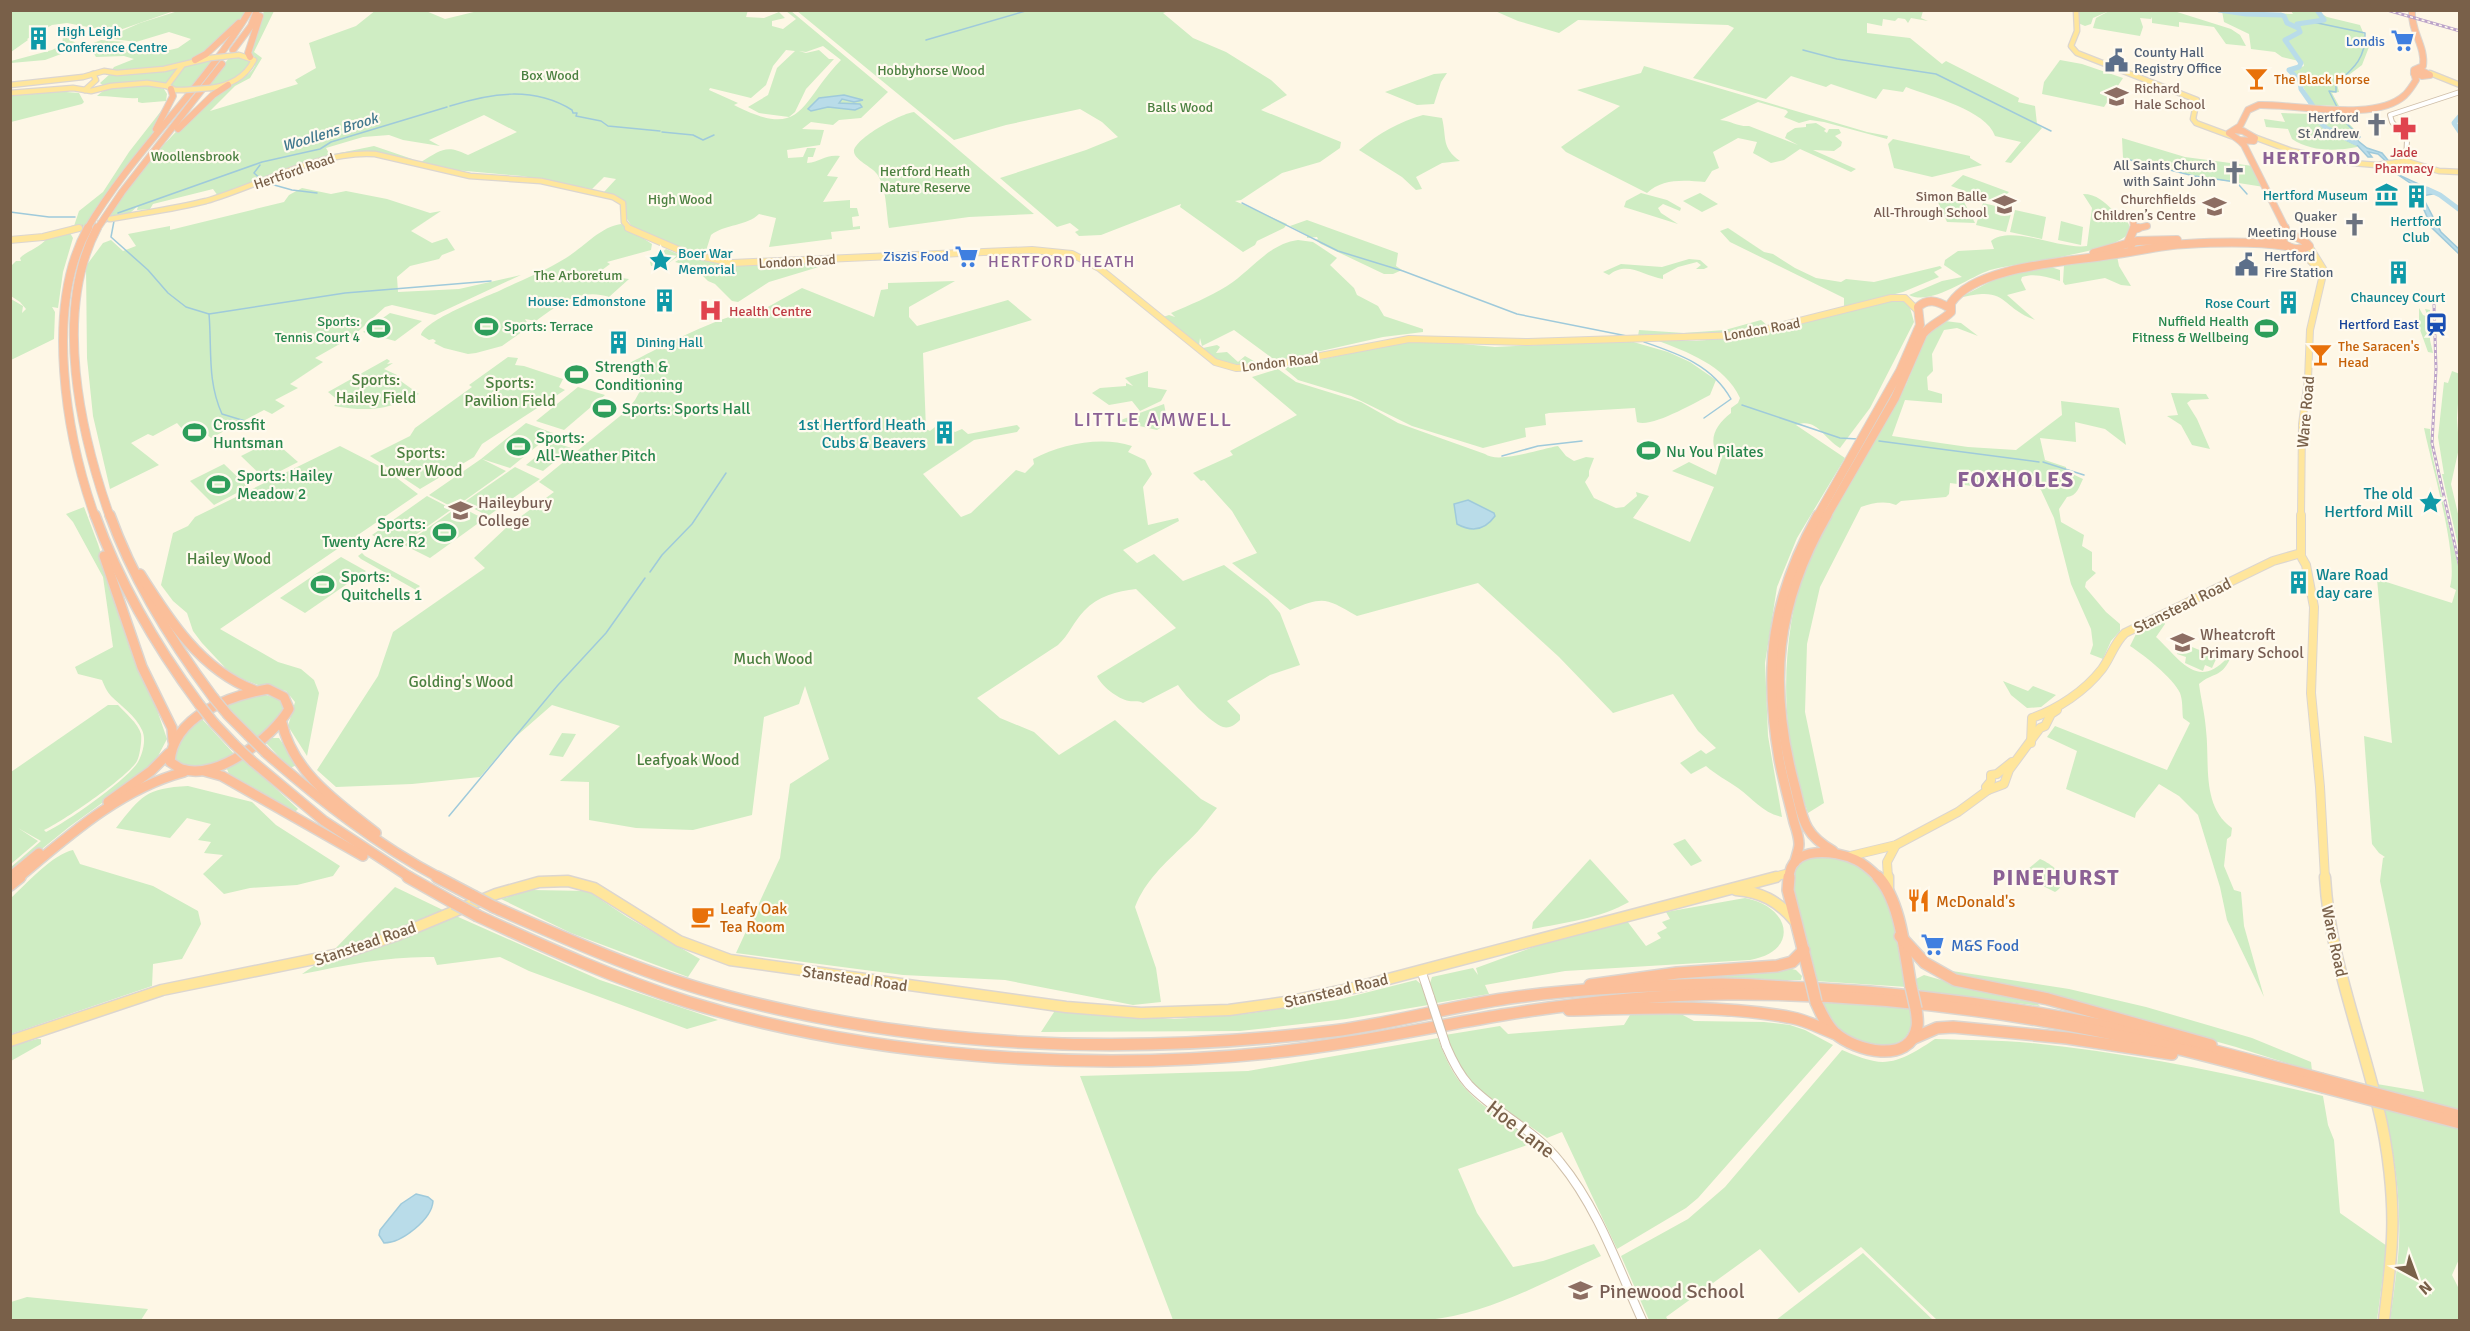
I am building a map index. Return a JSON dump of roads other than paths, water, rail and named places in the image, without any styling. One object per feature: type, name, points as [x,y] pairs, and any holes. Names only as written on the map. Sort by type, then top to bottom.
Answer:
[{"type":"highway","points":[[195,60],[206,54],[233,30],[249,10]]},
{"type":"highway","points":[[249,10],[231,42],[97,213],[83,236],[71,264],[66,288],[63,338],[66,392],[75,447],[89,503],[134,607],[163,656],[214,723],[307,810],[401,873],[478,916],[609,974],[721,1011],[834,1036],[957,1053],[1062,1059],[1152,1060],[1272,1052],[1343,1044],[1519,1012],[1616,999],[1705,995],[1869,998],[1945,1006],[2125,1037],[2460,1116]]},
{"type":"highway","points":[[250,57],[248,52],[259,10]]},
{"type":"highway","points":[[259,10],[244,35],[131,180],[104,217],[91,240],[81,268],[76,302],[78,389],[89,447],[117,538],[159,621],[193,672],[228,715],[266,753],[319,798],[414,864],[494,908],[617,961],[728,997],[839,1022],[961,1039],[1066,1044],[1152,1044],[1269,1037],[1338,1030],[1516,997],[1677,973],[1778,966],[1792,962],[1804,950]]},
{"type":"highway","points":[[2410,11],[2412,30],[2424,56],[2423,65],[2416,71]]},
{"type":"highway","points":[[2232,132],[2241,124],[2243,113],[2254,107],[2274,105],[2367,112],[2393,108],[2411,97],[2428,74],[2428,57],[2412,26]]},
{"type":"highway","points":[[2416,71],[2428,74]]},
{"type":"highway","points":[[2247,133],[2247,119],[2256,110],[2277,107],[2366,110],[2390,106],[2411,90],[2417,78],[2416,71]]},
{"type":"highway","points":[[131,180],[175,131],[213,95],[228,85]]},
{"type":"highway","points":[[131,169],[173,96],[169,87]]},
{"type":"highway","points":[[2232,132],[2247,133],[2254,140]]},
{"type":"highway","points":[[2232,132],[2244,145],[2278,210],[2286,229],[2281,237]]},
{"type":"highway","points":[[2239,140],[2254,140]]},
{"type":"highway","points":[[1914,1038],[1918,1026],[1916,1009],[1888,891],[1872,870],[1850,856],[1817,842],[1806,828],[1784,739],[1779,678],[1786,611],[1794,582],[1808,548],[1895,398],[1926,328],[1950,314],[1948,307],[1951,299],[1964,290],[2002,274],[2138,250],[2207,243],[2261,242],[2295,249],[2305,249],[2309,246],[2290,228],[2250,148],[2254,140]]},
{"type":"highway","points":[[2128,243],[2134,230],[2133,219]]},
{"type":"highway","points":[[2134,230],[2147,225]]},
{"type":"highway","points":[[2177,235],[2196,240]]},
{"type":"highway","points":[[2281,237],[2286,246]]},
{"type":"highway","points":[[1836,1034],[1823,1017],[1816,1002],[1788,890],[1789,873],[1795,862],[1799,843],[1779,759],[1772,698],[1771,662],[1777,615],[1786,580],[1801,546],[1890,392],[1920,325],[1918,312],[1923,302],[1932,301],[1969,282],[2005,269],[2087,254],[2128,243],[2160,239],[2298,237]]},
{"type":"highway","points":[[2128,243],[2138,250]]},
{"type":"highway","points":[[1932,301],[1948,307]]},
{"type":"highway","points":[[1918,312],[1937,321]]},
{"type":"highway","points":[[102,536],[105,558],[126,623],[142,667],[172,728],[173,741]]},
{"type":"highway","points":[[117,538],[158,602],[193,646],[230,680],[241,687],[256,690]]},
{"type":"highway","points":[[10,885],[72,835],[141,787],[168,775],[198,771],[237,756],[265,739],[282,723],[289,709],[284,697],[268,689],[256,690],[227,700],[198,717],[186,726],[173,741],[169,753],[170,762],[175,767],[198,771],[222,776],[355,852],[401,873]]},
{"type":"highway","points":[[282,723],[287,745],[307,771],[334,799],[414,864]]},
{"type":"highway","points":[[10,877],[151,771],[169,753]]},
{"type":"highway","points":[[1795,862],[1805,855],[1833,850]]},
{"type":"highway","points":[[1900,936],[1925,963],[1955,980],[2048,999],[2187,1036],[2322,1083],[2460,1123]]},
{"type":"highway","points":[[1516,997],[1612,989],[1726,984],[1879,992],[1943,998],[2123,1029],[2267,1065]]},
{"type":"highway","points":[[1519,1012],[1641,1008],[1733,1011],[1795,1018],[1836,1034],[1858,1048],[1876,1052],[1899,1049],[1914,1038],[1937,1028],[1953,1027],[2067,1038],[2234,1064]]},
{"type":"main road","points":[[2076,10],[2077,31],[2071,46],[2075,52],[2096,63],[2197,100],[2194,121],[2218,132],[2232,132]]},
{"type":"main road","points":[[10,85],[104,71],[164,69],[210,58],[239,56],[250,57],[254,60],[239,80],[211,88],[184,90],[152,82],[91,91],[73,88],[10,93]]},
{"type":"main road","points":[[169,87],[186,63]]},
{"type":"main road","points":[[101,88],[98,83],[108,72]]},
{"type":"main road","points":[[86,90],[96,80],[93,74]]},
{"type":"main road","points":[[2428,74],[2460,85]]},
{"type":"main road","points":[[2254,140],[2270,142],[2285,149],[2321,157],[2375,164],[2406,161],[2436,170],[2460,172]]},
{"type":"main road","name":"Hertford Road","points":[[110,219],[198,203],[351,153],[375,154],[478,177],[531,180],[605,195],[623,203],[624,222]]},
{"type":"main road","name":"London Road","points":[[624,222],[629,229],[684,254],[731,263],[1005,249],[1068,253],[1099,268],[1215,362],[1236,368],[1276,365],[1409,339],[1528,342],[1743,335],[1879,301],[1901,297],[1923,302]]},
{"type":"main road","points":[[10,240],[43,237],[79,228]]},
{"type":"main road","points":[[2309,246],[2324,270],[2323,272]]},
{"type":"main road","points":[[2295,249],[2323,272]]},
{"type":"main road","name":"Ware Road","points":[[2323,272],[2318,303],[2310,330],[2308,379],[2302,424],[2300,555],[2306,565],[2314,607],[2311,693],[2321,794],[2326,898],[2350,1008],[2379,1109],[2388,1165],[2392,1237],[2384,1320]]},
{"type":"main road","points":[[1906,299],[1918,312]]},
{"type":"main road","name":"Stanstead Road","points":[[1850,856],[1896,845],[1943,820],[1988,790],[2035,741],[2039,723],[2097,675],[2119,638],[2133,627],[2273,561],[2300,555]]},
{"type":"main road","points":[[1888,891],[1887,862],[1896,845]]},
{"type":"main road","name":"Stanstead Road","points":[[10,1041],[168,988],[302,964],[346,952],[386,939],[502,892],[531,883],[552,881],[580,883],[600,889],[664,933],[694,948],[723,958],[805,972],[1076,1008],[1141,1013],[1229,1010],[1310,998],[1789,873]]},
{"type":"main road","name":"Stanstead Road","points":[[1728,890],[1754,892],[1772,898],[1797,923]]},
{"type":"street","points":[[2406,161],[2407,140],[2390,118],[2392,113],[2460,92]]},
{"type":"street","name":"Hoe Lane","points":[[1421,970],[1455,1069],[1476,1094],[1545,1145],[1567,1170],[1614,1257],[1642,1320]]},
{"type":"water","points":[[844,95],[863,100],[854,102],[842,99],[839,103],[860,104],[862,107],[855,110],[828,107],[811,111],[808,109],[819,98]]},
{"type":"water","points":[[2350,138],[2367,148],[2382,153],[2401,176],[2438,193],[2422,196],[2441,232],[2459,249],[2459,254],[2432,228],[2413,185],[2385,166],[2390,165],[2378,154],[2368,152],[2372,157],[2368,157],[2357,145],[2346,140]]},
{"type":"water","points":[[1468,500],[1494,513],[1495,516],[1478,529],[1468,529],[1457,524],[1454,504]]},
{"type":"water","points":[[416,1194],[433,1201],[427,1215],[415,1229],[399,1239],[384,1243],[379,1235],[380,1230],[401,1204]]},
{"type":"waterway","points":[[926,40],[1029,10]]},
{"type":"waterway","points":[[2219,10],[2246,14],[2281,15],[2287,23],[2298,28]]},
{"type":"waterway","points":[[2317,10],[2324,20],[2297,24],[2300,32],[2285,40],[2301,63],[2299,67],[2289,70],[2300,81],[2301,89],[2320,116],[2321,123],[2326,128],[2356,143]]},
{"type":"waterway","points":[[2308,21],[2365,33],[2365,42],[2358,62],[2336,84],[2336,92],[2329,91],[2337,107]]},
{"type":"waterway","points":[[1803,50],[1837,59],[1936,74],[2051,131]]},
{"type":"waterway","name":"Woollens Brook","points":[[450,106],[496,95],[527,95],[557,102],[572,110],[573,113],[577,113],[576,116],[601,121],[608,126],[660,131]]},
{"type":"waterway","name":"Woollens Brook","points":[[118,213],[262,162],[320,149],[331,142],[447,107]]},
{"type":"waterway","points":[[2318,112],[2346,121]]},
{"type":"waterway","points":[[2340,112],[2349,122],[2347,124],[2360,137],[2356,141]]},
{"type":"waterway","points":[[2460,116],[2454,123],[2460,132]]},
{"type":"waterway","name":"Woollens Brook","points":[[662,132],[693,135],[703,140],[714,135]]},
{"type":"waterway","points":[[2126,159],[2194,176],[2236,182]]},
{"type":"waterway","points":[[260,165],[254,173],[262,180]]},
{"type":"waterway","points":[[267,183],[292,190],[317,193]]},
{"type":"waterway","points":[[2239,185],[2247,194]]},
{"type":"waterway","points":[[2427,189],[2440,195],[2460,210]]},
{"type":"waterway","points":[[1242,203],[1338,251],[1403,271],[1517,314],[1627,336]]},
{"type":"waterway","name":"Woollens Brook","points":[[10,212],[49,217],[75,217]]},
{"type":"waterway","points":[[114,221],[111,237],[148,270],[168,293],[186,307],[209,314]]},
{"type":"waterway","points":[[209,314],[345,293],[491,281]]},
{"type":"waterway","points":[[209,314],[212,377],[222,414],[262,426]]},
{"type":"waterway","points":[[1644,342],[1694,362],[1723,387],[1731,399],[1704,418]]},
{"type":"waterway","points":[[1742,405],[1840,438],[1858,439]]},
{"type":"waterway","points":[[1502,456],[1538,446],[1582,441]]},
{"type":"waterway","points":[[1879,441],[2039,462]]},
{"type":"waterway","points":[[2043,462],[2084,475]]},
{"type":"waterway","points":[[650,572],[662,555],[692,524],[726,473]]},
{"type":"waterway","points":[[449,816],[558,685],[606,633],[645,578]]},
{"type":"tunnel","points":[[79,228],[110,219]]},
{"type":"railway","points":[[2387,10],[2460,31]]},
{"type":"railway","points":[[2434,305],[2436,369],[2432,443],[2460,568]]},
{"type":"place","name":"High Leigh Conference Centre","points":[[39,39]]},
{"type":"place","name":"Londis","points":[[2403,41]]},
{"type":"place","name":"County Hall Registry Office","points":[[2116,60]]},
{"type":"place","name":"The Black Horse","points":[[2256,79]]},
{"type":"place","name":"Richard Hale School","points":[[2116,96]]},
{"type":"place","name":"Hertford St Andrew","points":[[2377,125]]},
{"type":"place","name":"Jade Pharmacy","points":[[2404,128]]},
{"type":"place","name":"All Saints Church with Saint John","points":[[2234,173]]},
{"type":"place","name":"Hertford Museum","points":[[2386,195]]},
{"type":"place","name":"Hertford Club","points":[[2416,197]]},
{"type":"place","name":"Simon Balle All-Through School","points":[[2005,204]]},
{"type":"place","name":"Churchfields Children’s Centre","points":[[2214,207]]},
{"type":"place","name":"Quaker Meeting House","points":[[2355,224]]},
{"type":"place","name":"Ziszis Food","points":[[967,256]]},
{"type":"place","name":"Boer War Memorial","points":[[660,261]]},
{"type":"place","name":"Hertford Fire Station","points":[[2246,264]]},
{"type":"place","name":"Chauncey Court","points":[[2398,273]]},
{"type":"place","name":"House: Edmonstone","points":[[664,301]]},
{"type":"place","name":"Rose Court","points":[[2288,303]]},
{"type":"place","name":"Health Centre","points":[[711,311]]},
{"type":"place","name":"Hertford East","points":[[2437,324]]},
{"type":"place","name":"Sports: Terrace","points":[[486,326]]},
{"type":"place","name":"Sports: Tennis Court 4","points":[[378,329]]},
{"type":"place","name":"Nuffield Health Fitness & Wellbeing","points":[[2267,329]]},
{"type":"place","name":"Dining Hall","points":[[618,342]]},
{"type":"place","name":"The Saracen's Head","points":[[2320,354]]},
{"type":"place","name":"Strength & Conditioning","points":[[577,375]]},
{"type":"place","name":"Sports: Sports Hall","points":[[604,408]]},
{"type":"place","name":"Crossfit Huntsman","points":[[195,433]]},
{"type":"place","name":"1st Hertford Heath Cubs & Beavers","points":[[944,433]]},
{"type":"place","name":"Sports: All-Weather Pitch","points":[[518,446]]},
{"type":"place","name":"Nu You Pilates","points":[[1648,451]]},
{"type":"place","name":"Sports: Hailey Meadow 2","points":[[219,484]]},
{"type":"place","name":"The old Hertford Mill","points":[[2431,502]]},
{"type":"place","name":"Haileybury College","points":[[460,511]]},
{"type":"place","name":"Sports: Twenty Acre R2","points":[[444,532]]},
{"type":"place","name":"Ware Road day care","points":[[2298,583]]},
{"type":"place","name":"Sports: Quitchells 1","points":[[323,585]]},
{"type":"place","name":"Wheatcroft Primary School","points":[[2182,643]]},
{"type":"place","name":"McDonald's","points":[[1918,901]]},
{"type":"place","name":"Leafy Oak Tea Room","points":[[702,917]]},
{"type":"place","name":"M&S Food","points":[[1933,945]]},
{"type":"place","name":"Pinewood School","points":[[1581,1291]]},
{"type":"district","name":"HERTFORD","points":[[2312,158]]},
{"type":"district","name":"HERTFORD HEATH","points":[[1062,261]]},
{"type":"district","name":"LITTLE AMWELL","points":[[1153,419]]},
{"type":"district","name":"FOXHOLES","points":[[2016,479]]},
{"type":"district","name":"PINEHURST","points":[[2056,877]]},
{"type":"park label","name":"Hobbyhorse Wood","points":[[931,70]]},
{"type":"park label","name":"Box Wood","points":[[550,75]]},
{"type":"park label","name":"Balls Wood","points":[[1180,107]]},
{"type":"park label","name":"Woollensbrook","points":[[195,156]]},
{"type":"park label","name":"Hertford Heath Nature Reserve","points":[[925,180]]},
{"type":"park label","name":"High Wood","points":[[680,199]]},
{"type":"park label","name":"The Arboretum","points":[[578,275]]},
{"type":"park label","name":"Sports: Hailey Field","points":[[376,388]]},
{"type":"park label","name":"Sports: Pavilion Field","points":[[510,391]]},
{"type":"park label","name":"Sports: Lower Wood","points":[[421,461]]},
{"type":"park label","name":"Hailey Wood","points":[[229,558]]},
{"type":"park label","name":"Much Wood","points":[[773,658]]},
{"type":"park label","name":"Golding's Wood","points":[[461,681]]},
{"type":"park label","name":"Leafyoak Wood","points":[[688,759]]}]
